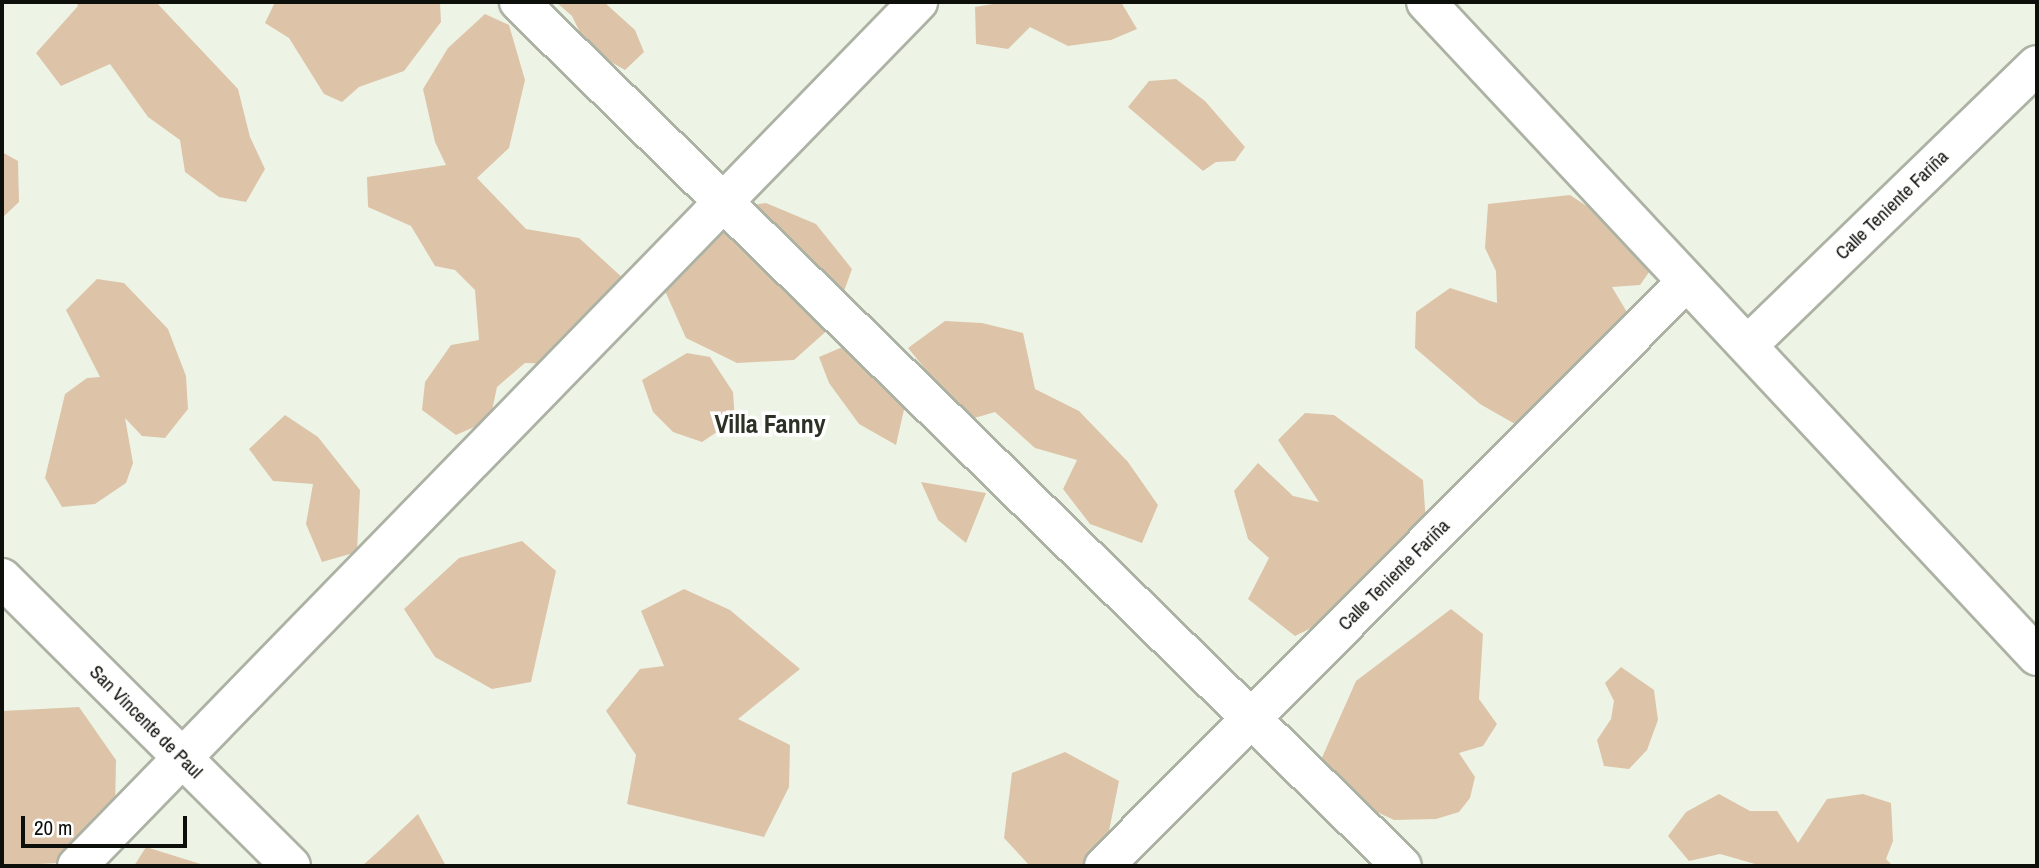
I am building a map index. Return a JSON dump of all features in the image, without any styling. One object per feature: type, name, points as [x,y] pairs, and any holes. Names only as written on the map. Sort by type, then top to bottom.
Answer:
[{"type":"street","points":[[519,2],[1402,866]]},
{"type":"street","points":[[77,866],[918,2]]},
{"type":"street","points":[[1426,2],[1685,283],[1748,345],[2037,656]]},
{"type":"street","name":"Calle Teniente Fariña","points":[[1748,345],[2037,65]]},
{"type":"street","name":"Calle Teniente Fariña","points":[[1104,866],[1685,283]]},
{"type":"street","name":"San Vincente de Paul","points":[[2,578],[291,866]]},
{"type":"shaded area","points":[[76,2],[156,2],[238,89],[250,137],[265,169],[246,202],[219,197],[185,172],[180,140],[148,117],[110,64],[61,86],[36,53],[78,6]]},
{"type":"shaded area","points":[[275,2],[440,2],[441,22],[404,71],[359,87],[342,102],[324,94],[289,38],[265,23]]},
{"type":"shaded area","points":[[556,2],[604,2],[635,30],[644,52],[625,70],[588,49],[572,16]]},
{"type":"shaded area","points":[[1004,2],[1121,2],[1137,29],[1111,40],[1068,46],[1030,27],[1008,49],[976,44],[975,7]]},
{"type":"shaded area","points":[[485,14],[509,25],[525,80],[509,148],[477,178],[526,229],[579,238],[625,280],[552,364],[525,363],[497,387],[490,420],[456,435],[422,410],[425,382],[451,345],[479,340],[475,290],[455,270],[435,266],[411,226],[368,207],[367,177],[446,165],[435,142],[423,89],[448,48]]},
{"type":"shaded area","points":[[1176,79],[1205,101],[1245,147],[1235,161],[1216,162],[1203,171],[1128,107],[1149,81]]},
{"type":"shaded area","points":[[2,152],[18,161],[19,202],[2,218]]},
{"type":"shaded area","points":[[1570,195],[1611,222],[1654,265],[1640,285],[1612,287],[1631,319],[1572,413],[1515,424],[1480,404],[1415,348],[1416,312],[1450,288],[1497,303],[1496,271],[1485,248],[1488,204]]},
{"type":"shaded area","points":[[766,203],[816,224],[852,269],[831,327],[794,360],[737,363],[686,338],[665,291],[697,247],[714,210]]},
{"type":"shaded area","points":[[97,279],[124,283],[168,329],[186,376],[188,409],[165,438],[142,436],[125,418],[133,463],[126,483],[95,504],[62,507],[45,478],[65,394],[87,378],[100,377],[66,310]]},
{"type":"shaded area","points":[[945,321],[982,323],[1023,333],[1035,389],[1079,411],[1128,462],[1158,505],[1142,543],[1090,524],[1063,489],[1077,460],[1035,448],[995,412],[971,419],[931,376],[908,348]]},
{"type":"shaded area","points":[[852,343],[906,401],[896,445],[859,424],[829,383],[819,357]]},
{"type":"shaded area","points":[[687,353],[710,357],[733,392],[735,420],[702,442],[673,432],[653,412],[642,380]]},
{"type":"shaded area","points":[[1305,413],[1334,415],[1423,480],[1426,523],[1417,583],[1385,604],[1325,621],[1295,636],[1248,599],[1269,558],[1248,539],[1234,491],[1258,463],[1293,496],[1319,502],[1278,440]]},
{"type":"shaded area","points":[[285,415],[318,437],[360,490],[357,552],[322,562],[306,524],[313,484],[273,481],[249,449]]},
{"type":"shaded area","points":[[921,482],[986,493],[966,543],[938,520]]},
{"type":"shaded area","points":[[522,541],[556,571],[531,682],[492,689],[435,657],[404,609],[459,558]]},
{"type":"shaded area","points":[[684,589],[730,610],[800,669],[738,719],[790,745],[789,787],[764,837],[627,804],[636,755],[606,711],[640,669],[664,666],[641,611]]},
{"type":"shaded area","points":[[1451,609],[1483,634],[1479,699],[1497,724],[1483,746],[1459,753],[1475,777],[1470,798],[1459,812],[1436,819],[1394,820],[1362,805],[1320,762],[1356,681]]},
{"type":"shaded area","points":[[1621,667],[1654,690],[1658,720],[1647,750],[1629,769],[1604,766],[1597,740],[1611,719],[1614,701],[1605,683]]},
{"type":"shaded area","points":[[79,707],[116,760],[115,811],[57,863],[2,866],[2,711]]},
{"type":"shaded area","points":[[1065,752],[1119,781],[1102,866],[1030,866],[1004,838],[1012,773]]},
{"type":"shaded area","points":[[1719,794],[1750,811],[1777,811],[1798,843],[1827,799],[1863,794],[1891,803],[1893,841],[1886,859],[1893,866],[1762,866],[1720,854],[1689,861],[1668,836],[1686,812]]},
{"type":"shaded area","points":[[418,814],[446,866],[362,866],[382,848]]},
{"type":"shaded area","points":[[146,847],[207,866],[134,866]]},
{"type":"district","name":"Villa Fanny","points":[[770,424]]}]
